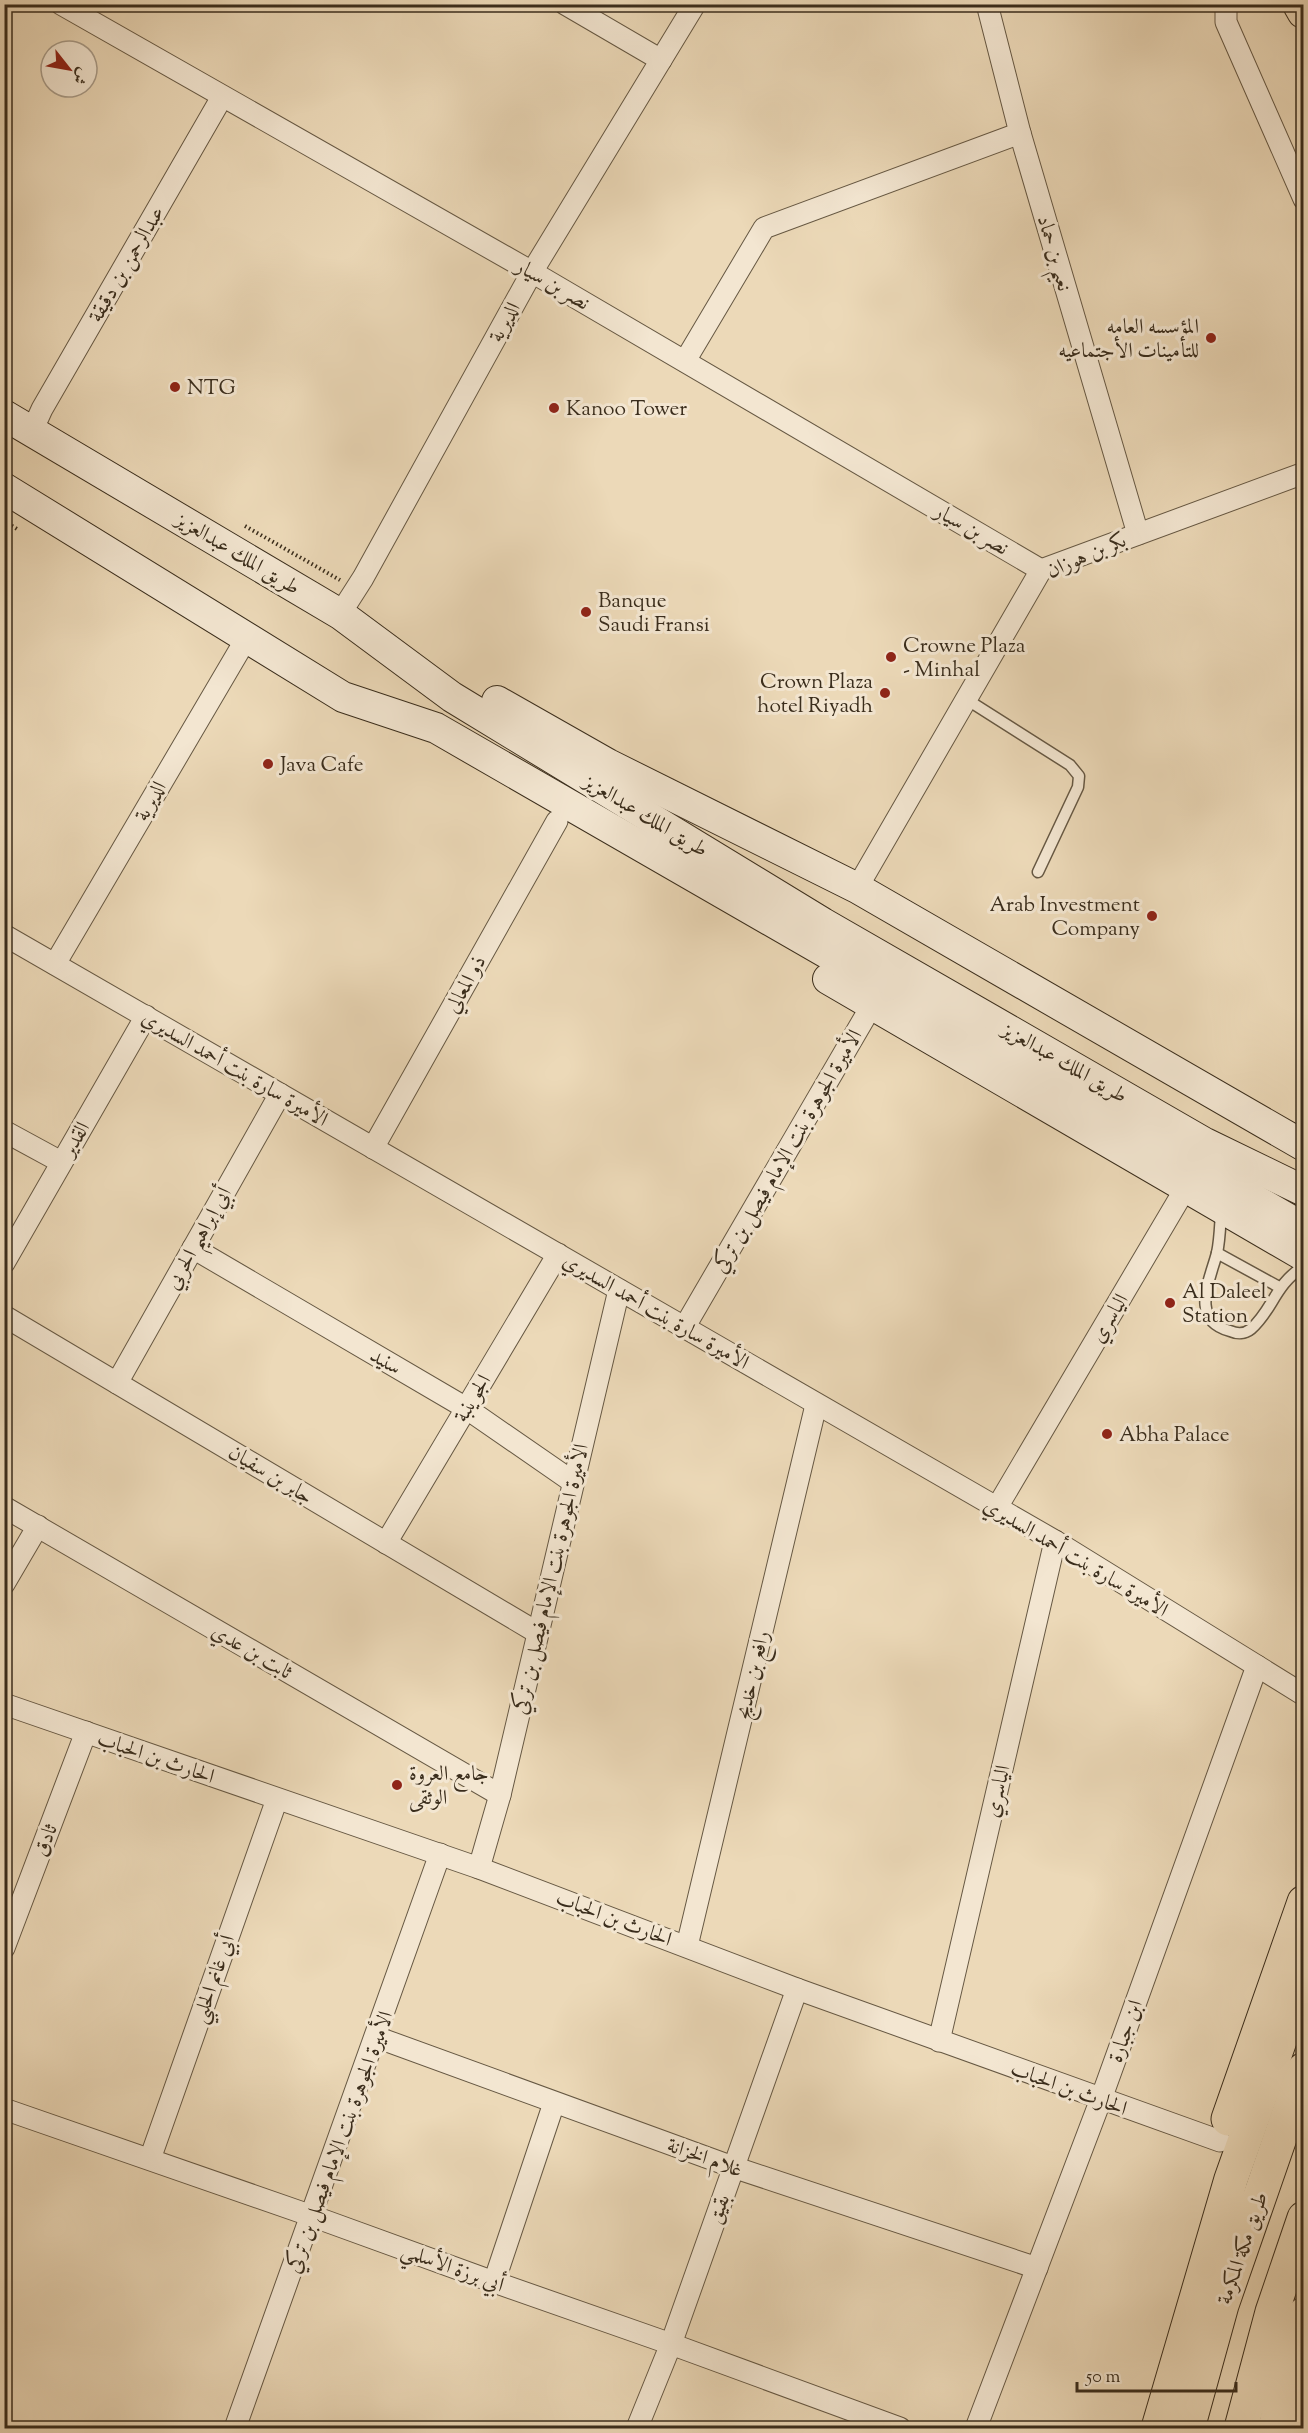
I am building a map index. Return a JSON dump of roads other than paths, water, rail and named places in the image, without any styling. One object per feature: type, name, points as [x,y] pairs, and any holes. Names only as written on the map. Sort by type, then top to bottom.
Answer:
[{"type":"main road","points":[[1300,5],[1304,13]]},
{"type":"main road","name":"طريق الملك عبدالعزيز","points":[[4,415],[340,614],[452,697],[822,923],[1205,1143],[1304,1191]]},
{"type":"main road","name":"طريق الملك عبدالعزيز","points":[[4,488],[343,697],[436,728],[1304,1228]]},
{"type":"main road","points":[[372,637],[439,668],[608,764],[857,888],[1304,1146]]},
{"type":"main road","points":[[343,697],[1185,1189],[1304,1256]]},
{"type":"main road","points":[[1231,2180],[1220,2141],[1304,1902]]},
{"type":"main road","points":[[1158,2428],[1231,2180],[1304,1973]]},
{"type":"main road","name":"طريق مكة المكرمة","points":[[1188,2428],[1222,2305],[1304,2069]]},
{"type":"main road","points":[[1241,2428],[1272,2312],[1304,2218]]},
{"type":"main road","points":[[1275,2428],[1293,2345],[1304,2314]]},
{"type":"main road","points":[[1288,2428],[1304,2386]]},
{"type":"street","points":[[565,4],[661,60]]},
{"type":"street","name":"الديرية","points":[[340,614],[363,578],[532,272],[695,4]]},
{"type":"street","name":"نعيم بن حماد","points":[[987,4],[1020,133],[1138,534]]},
{"type":"street","points":[[1226,4],[1226,22],[1304,200]]},
{"type":"street","name":"نصر بن سيار","points":[[64,5],[222,98],[532,272],[1041,570]]},
{"type":"street","name":"عبدالرحمن بن دقيقة","points":[[32,431],[39,415],[222,98]]},
{"type":"street","points":[[685,361],[764,228],[1020,133]]},
{"type":"street","name":"بكر بن هوزان","points":[[857,888],[1041,570],[1304,473]]},
{"type":"street","name":"الديرية","points":[[55,964],[246,639]]},
{"type":"street","name":"ذو المعالي","points":[[373,1148],[557,820]]},
{"type":"street","name":"الأميرة سارة بنت أحمد السديري","points":[[4,935],[1055,1541],[1304,1695]]},
{"type":"street","name":"الأميرة الجوهرة بنت الإمام فيصل بن تركي","points":[[684,1328],[872,1005]]},
{"type":"street","name":"القدير","points":[[4,1263],[146,1016]]},
{"type":"street","name":"أبي إبراهيم الحربي","points":[[117,1383],[280,1094]]},
{"type":"street","points":[[4,1131],[61,1162]]},
{"type":"street","name":"الياسري","points":[[996,1509],[1185,1189]]},
{"type":"street","name":"سنيد","points":[[193,1248],[466,1408],[573,1482]]},
{"type":"street","name":"الجوينبة","points":[[386,1542],[558,1254]]},
{"type":"street","name":"الأميرة الجوهرة بنت الإمام فيصل بن تركي","points":[[479,1868],[500,1795],[619,1290]]},
{"type":"street","name":"جابر بن سفيان","points":[[4,1316],[538,1633]]},
{"type":"street","name":"رافع بن خديج","points":[[687,1946],[816,1405]]},
{"type":"street","name":"ثابت بن عدي","points":[[4,1507],[500,1795]]},
{"type":"street","points":[[4,1584],[38,1526]]},
{"type":"street","name":"الياسري","points":[[939,2041],[1055,1541]]},
{"type":"street","name":"ابن جبارة","points":[[976,2428],[1101,2099],[1257,1666]]},
{"type":"street","name":"الحارث بن الحباب","points":[[4,1704],[479,1868],[797,1989],[1220,2141]]},
{"type":"street","name":"ثادق","points":[[4,1948],[12,1907],[86,1732]]},
{"type":"street","name":"أبي غانم الحلبي","points":[[150,2159],[277,1799]]},
{"type":"street","name":"الأميرة الجوهرة بنت الإمام فيصل بن تركي","points":[[235,2428],[440,1854]]},
{"type":"street","name":"بقيق","points":[[637,2428],[671,2344],[797,1989]]},
{"type":"street","name":"غلام الخزانة","points":[[376,2037],[733,2167],[1036,2268]]},
{"type":"street","points":[[494,2282],[554,2103]]},
{"type":"street","name":"أبي برزة الأسلمي","points":[[4,2109],[312,2216],[900,2428]]},
{"type":"lane","points":[[966,699],[1070,765],[1079,776],[1078,787],[1038,872]]},
{"type":"lane","points":[[1221,1209],[1217,1253],[1205,1299],[1208,1316],[1225,1330],[1237,1334],[1253,1328],[1279,1287],[1292,1273],[1304,1266]]},
{"type":"lane","points":[[1217,1253],[1279,1287]]},
{"type":"place","name":"المؤسسه العامه للتأمينات الأجتماعيه","points":[[1211,338]]},
{"type":"place","name":"NTG","points":[[175,387]]},
{"type":"place","name":"Kanoo Tower","points":[[554,408]]},
{"type":"place","name":"Banque Saudi Fransi","points":[[586,612]]},
{"type":"place","name":"Crowne Plaza - Minhal","points":[[891,657]]},
{"type":"place","name":"Crown Plaza hotel Riyadh","points":[[885,693]]},
{"type":"place","name":"Java Cafe","points":[[268,764]]},
{"type":"place","name":"Arab Investment Company","points":[[1152,916]]},
{"type":"place","name":"Al Daleel Station","points":[[1170,1303]]},
{"type":"place","name":"Abha Palace","points":[[1107,1434]]},
{"type":"place","name":"جامع العروة الوثقى","points":[[397,1785]]}]
